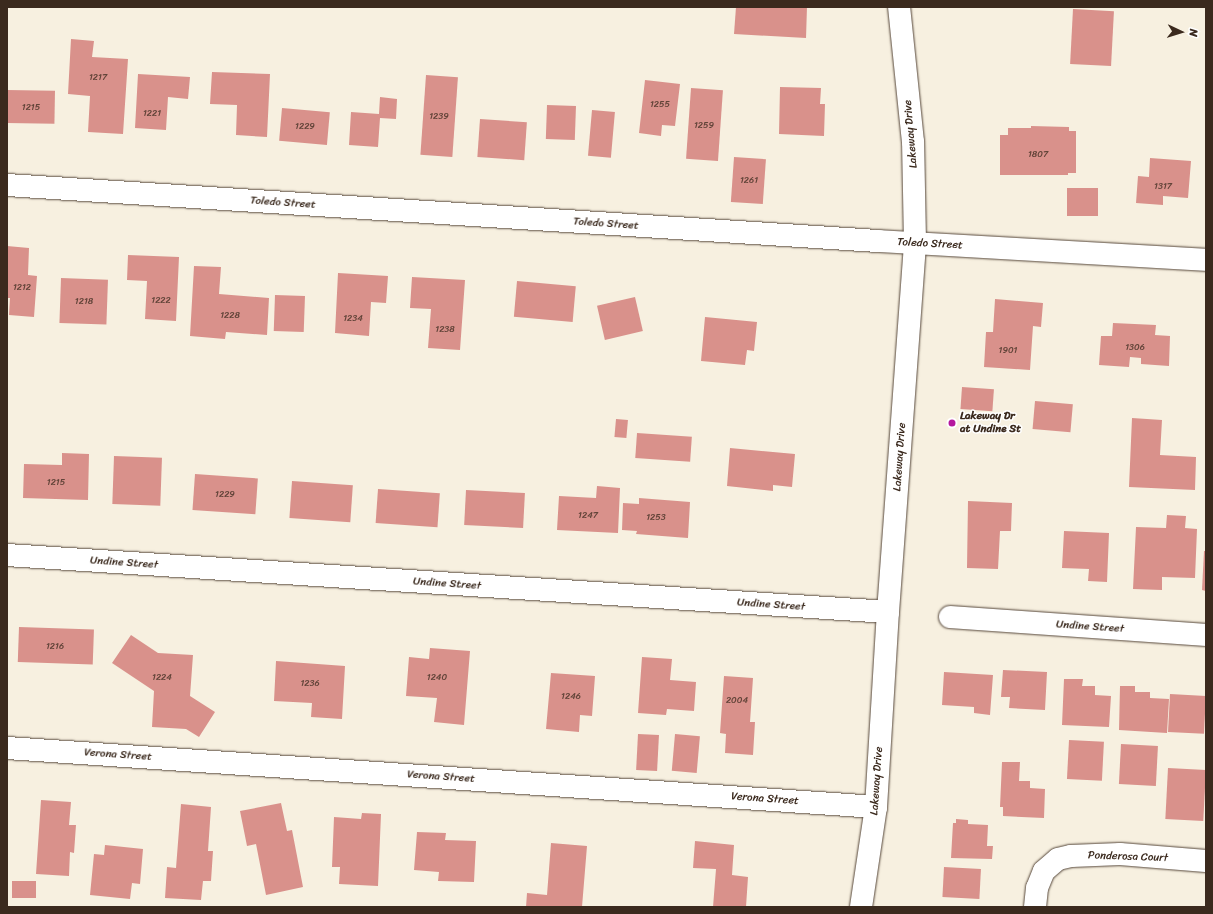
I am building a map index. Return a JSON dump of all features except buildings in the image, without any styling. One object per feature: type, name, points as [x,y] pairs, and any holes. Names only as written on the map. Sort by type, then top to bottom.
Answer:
[{"type":"street","name":"Lakeway Drive","points":[[861,907],[876,807],[888,612],[915,243],[913,142],[899,7]]},
{"type":"street","name":"Toledo Street","points":[[7,185],[915,243],[1206,260]]},
{"type":"street","name":"Undine Street","points":[[7,555],[888,612]]},
{"type":"street","name":"Undine Street","points":[[950,617],[1206,635]]},
{"type":"street","name":"Verona Street","points":[[7,748],[876,807]]},
{"type":"street","name":"Ponderosa Court","points":[[1035,907],[1037,888],[1044,871],[1058,859],[1071,856],[1120,854],[1206,861]]},
{"type":"place","name":"Lakeway Dr at Undine St","points":[[952,423]]}]
